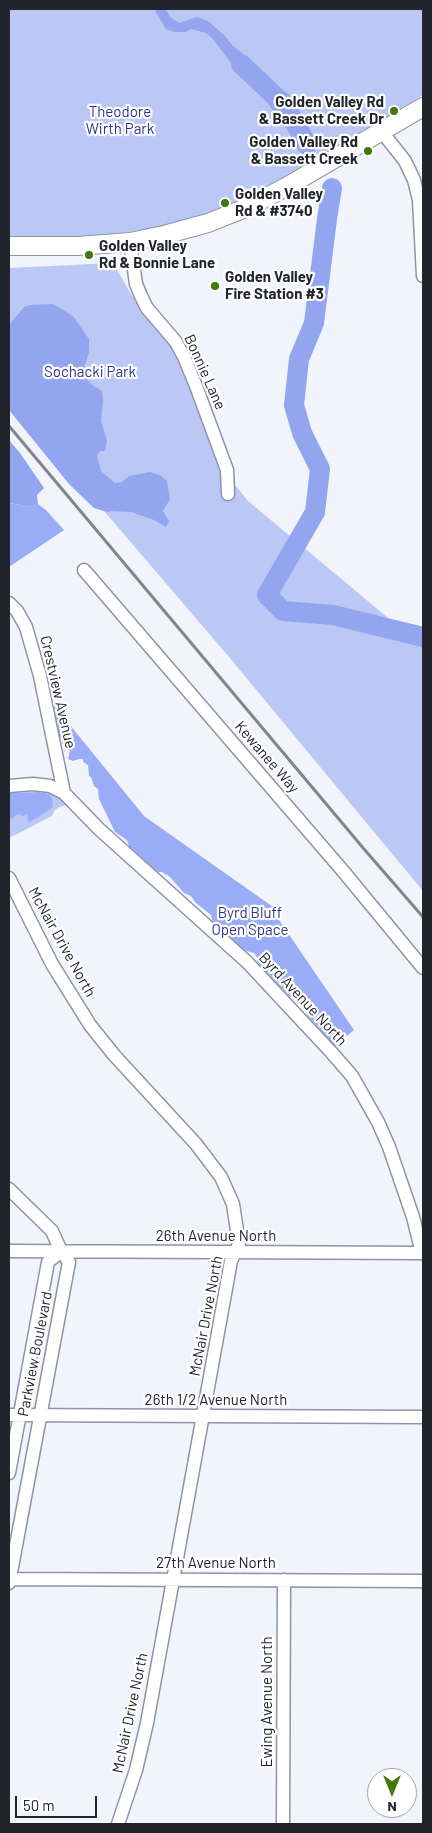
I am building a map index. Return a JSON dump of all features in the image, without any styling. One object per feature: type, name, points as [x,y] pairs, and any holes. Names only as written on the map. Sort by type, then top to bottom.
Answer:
[{"type":"street","points":[[9,246],[78,246],[130,242],[208,223],[248,207],[423,107]]},
{"type":"street","points":[[382,132],[405,161],[414,180],[419,200],[423,276]]},
{"type":"street","name":"Bonnie Lane","points":[[130,242],[136,284],[147,308],[176,342],[196,386],[227,470],[228,494]]},
{"type":"street","name":"Kewanee Way","points":[[84,570],[343,871],[423,968]]},
{"type":"street","name":"Crestview Avenue","points":[[9,604],[18,611],[26,627],[40,676],[64,793]]},
{"type":"street","name":"Byrd Avenue North","points":[[9,786],[33,784],[50,786],[64,793],[100,829],[246,962],[332,1053],[352,1076],[367,1100],[389,1147],[423,1253]]},
{"type":"street","name":"McNair Drive North","points":[[9,878],[52,964],[90,1024],[114,1055],[221,1176],[228,1190],[236,1220],[239,1244],[231,1261],[148,1722],[136,1770],[118,1824]]},
{"type":"street","name":"Parkview Boulevard","points":[[9,1189],[52,1231],[61,1252],[69,1262],[9,1580]]},
{"type":"street","name":"26th Avenue North","points":[[9,1251],[423,1253]]},
{"type":"street","name":"Parkview Boulevard","points":[[9,1473],[14,1416],[48,1262],[61,1252]]},
{"type":"street","name":"26th 1/2 Avenue North","points":[[14,1416],[423,1417]]},
{"type":"street","name":"27th Avenue North","points":[[9,1580],[423,1581]]},
{"type":"street","name":"Ewing Avenue North","points":[[283,1824],[284,1580]]},
{"type":"green space","name":"Theodore Wirth Park","points":[[9,9],[423,9],[423,95],[265,188],[214,211],[162,227],[116,234],[9,236]]},
{"type":"green space","name":"Sochacki Park","points":[[113,263],[132,296],[179,357],[220,466],[248,501],[423,647],[423,891],[229,657],[9,400],[9,268]]},
{"type":"green space","points":[[9,503],[32,507],[38,504],[64,530],[9,567]]},
{"type":"green space","name":"Byrd Bluff Open Space","points":[[52,703],[144,816],[276,909],[273,911],[354,1030],[335,1046],[307,1015],[307,1009],[296,998],[290,997],[257,962],[257,957],[254,953],[243,950],[213,923],[211,915],[195,902],[191,896],[184,893],[170,877],[162,872],[157,872],[129,847],[127,840],[115,832],[99,799],[98,789],[94,786],[89,776],[88,765],[83,762],[83,759],[73,761],[68,759],[70,751],[62,743],[63,739],[59,738]]},
{"type":"green space","points":[[38,792],[50,794],[53,807],[29,823],[27,814],[23,816],[18,814],[12,819],[9,818],[9,793]]},
{"type":"green space","points":[[50,794],[67,805],[59,807],[52,816],[9,838],[9,818],[12,819],[18,814],[27,814],[31,822],[52,804]]},
{"type":"shaded area","points":[[154,9],[166,9],[170,17],[179,23],[197,17],[208,21],[247,58],[251,68],[263,79],[258,84],[248,74],[234,67],[206,33],[191,29],[186,32],[174,32],[166,29]]},
{"type":"shaded area","points":[[268,82],[289,94],[296,103],[307,137],[311,142],[304,148],[294,136],[288,122],[282,120],[272,109],[259,90]]},
{"type":"shaded area","points":[[53,304],[73,316],[89,339],[89,352],[84,368],[86,378],[91,384],[102,391],[101,421],[107,441],[105,451],[100,451],[97,456],[101,471],[115,483],[122,482],[129,476],[150,472],[160,475],[167,481],[170,499],[163,511],[169,521],[166,527],[154,520],[131,512],[107,512],[94,508],[69,484],[9,410],[9,325],[24,307]]},
{"type":"shaded area","points":[[9,440],[44,488],[37,495],[38,504],[32,507],[9,503]]},
{"type":"waterway","points":[[241,64],[276,97],[293,119],[307,145]]},
{"type":"waterway","points":[[332,188],[314,323],[299,359],[294,405],[302,433],[320,469],[315,512],[267,595],[283,611],[333,615],[423,637]]},
{"type":"railway","points":[[9,426],[423,917]]},
{"type":"place","name":"Golden Valley Rd & Bassett Creek Dr","points":[[394,111]]},
{"type":"place","name":"Golden Valley Rd & Bassett Creek","points":[[368,151]]},
{"type":"place","name":"Golden Valley Rd & #3740","points":[[225,203]]},
{"type":"place","name":"Golden Valley Rd & Bonnie Lane","points":[[89,255]]},
{"type":"place","name":"Golden Valley Fire Station #3","points":[[215,286]]}]
